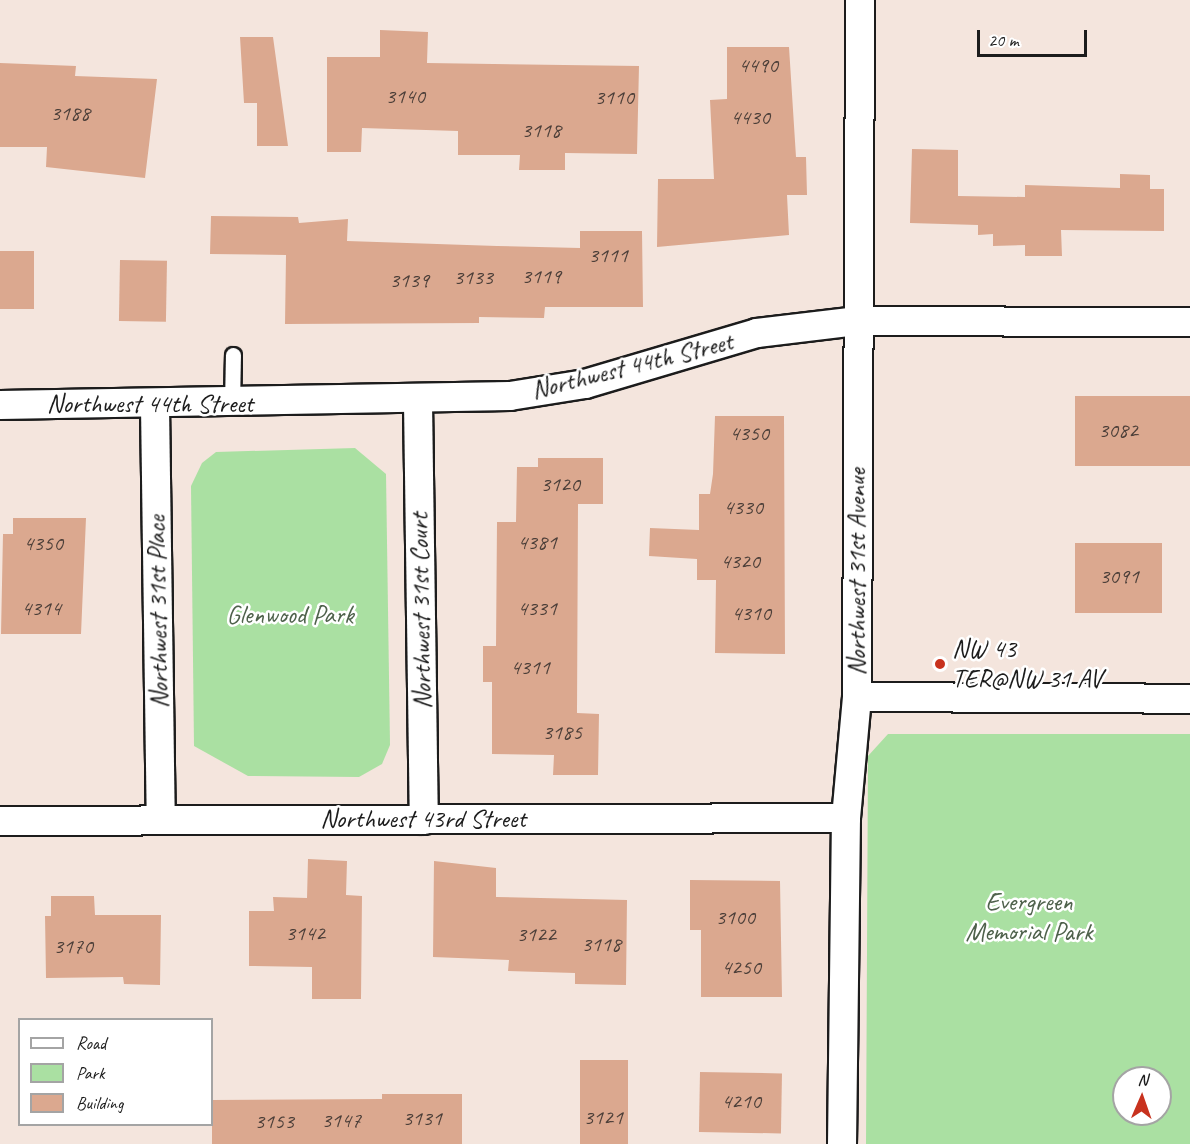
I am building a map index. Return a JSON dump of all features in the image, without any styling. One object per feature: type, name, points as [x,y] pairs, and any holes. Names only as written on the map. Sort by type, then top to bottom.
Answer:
[{"type":"street","name":"Northwest 31st Avenue","points":[[842,1144],[846,818],[857,697],[860,0]]},
{"type":"street","name":"Northwest 44th Street","points":[[0,405],[155,406],[418,402],[510,396],[585,384],[758,333],[858,321],[1190,322]]},
{"type":"street","name":"Northwest 31st Court","points":[[418,402],[424,820]]},
{"type":"street","name":"Northwest 31st Place","points":[[155,406],[161,818]]},
{"type":"street","points":[[857,697],[1190,699]]},
{"type":"street","name":"Northwest 43rd Street","points":[[0,821],[161,818],[424,820],[846,818]]},
{"type":"lane","points":[[232,405],[233,354]]},
{"type":"green space","name":"Glenwood Park","points":[[355,448],[386,474],[390,745],[382,764],[359,777],[248,776],[194,746],[191,486],[202,463],[216,452]]},
{"type":"green space","name":"Evergreen Memorial Park","points":[[888,734],[1190,734],[1190,1144],[866,1144],[868,756]]},
{"type":"building","points":[[380,30],[428,32],[427,63],[639,66],[637,154],[565,153],[565,170],[519,170],[520,155],[458,155],[458,131],[362,128],[361,152],[327,152],[327,57],[380,57]]},
{"type":"building","points":[[240,37],[273,37],[288,146],[257,146],[257,103],[244,103]]},
{"type":"building","points":[[727,47],[789,47],[796,157],[806,157],[807,195],[787,195],[789,235],[657,247],[658,179],[714,179],[710,100],[727,99]]},
{"type":"building","points":[[0,63],[76,66],[75,76],[157,79],[145,178],[46,167],[47,147],[0,147]]},
{"type":"building","points":[[912,149],[958,150],[958,196],[1025,197],[1025,185],[1120,188],[1120,174],[1150,175],[1150,189],[1164,189],[1164,231],[1061,230],[1062,256],[1025,256],[1025,245],[993,246],[993,234],[978,235],[978,225],[910,223]]},
{"type":"building","points":[[211,216],[298,217],[299,223],[348,219],[347,241],[580,248],[580,231],[642,231],[643,307],[545,307],[544,318],[479,317],[479,323],[285,324],[286,255],[210,254]]},
{"type":"building","points":[[0,251],[34,251],[34,309],[0,309]]},
{"type":"building","points":[[120,260],[167,261],[166,322],[119,321]]},
{"type":"building","points":[[1075,396],[1190,396],[1190,466],[1075,466]]},
{"type":"building","points":[[715,416],[784,416],[785,654],[715,653],[716,580],[697,580],[697,559],[649,556],[650,528],[699,530],[699,494],[710,494],[713,474]]},
{"type":"building","points":[[538,458],[603,458],[603,504],[578,504],[577,713],[599,714],[598,775],[553,775],[554,755],[492,754],[492,682],[483,682],[483,646],[496,646],[497,522],[516,522],[517,467],[538,467]]},
{"type":"building","points":[[13,518],[86,518],[81,634],[1,634],[3,534],[13,534]]},
{"type":"building","points":[[1075,543],[1162,543],[1162,613],[1075,613]]},
{"type":"building","points":[[308,859],[347,861],[346,895],[362,896],[361,999],[312,999],[312,967],[249,966],[249,911],[274,911],[273,897],[307,898]]},
{"type":"building","points":[[434,861],[496,868],[496,897],[627,900],[626,985],[575,984],[575,973],[508,971],[509,960],[433,957]]},
{"type":"building","points":[[690,880],[780,881],[782,997],[701,997],[701,930],[690,930]]},
{"type":"building","points":[[51,896],[94,896],[95,915],[161,915],[160,985],[124,984],[123,977],[46,978],[45,916],[51,916]]},
{"type":"building","points":[[580,1060],[628,1060],[628,1144],[580,1144]]},
{"type":"building","points":[[700,1072],[782,1073],[781,1133],[699,1132]]},
{"type":"building","points":[[382,1094],[462,1094],[462,1144],[212,1144],[213,1100],[382,1099]]},
{"type":"place","name":"NW 43 TER@NW 31 AV","points":[[940,664]]}]
